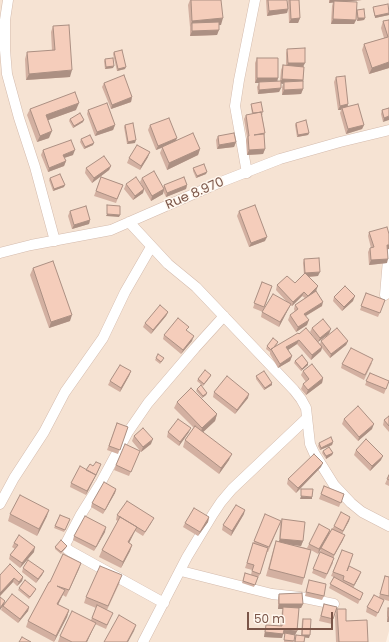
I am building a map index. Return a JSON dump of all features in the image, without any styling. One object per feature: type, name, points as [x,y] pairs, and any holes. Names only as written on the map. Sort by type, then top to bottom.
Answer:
[{"type":"street","points":[[8,0],[5,20],[7,74],[35,167],[55,241]]},
{"type":"street","points":[[246,173],[235,106],[255,0]]},
{"type":"street","name":"Rue 8.970","points":[[0,253],[31,245],[99,233],[246,173],[298,154],[389,130]]},
{"type":"street","points":[[129,222],[168,264],[196,287],[294,390],[306,408],[306,419],[312,449],[334,486],[351,504],[362,512],[389,526]]},
{"type":"street","points":[[0,504],[14,478],[44,432],[65,392],[103,338],[125,292],[151,247]]},
{"type":"street","points":[[385,295],[389,248]]},
{"type":"street","points":[[164,603],[65,547],[80,516],[100,484],[128,432],[144,409],[224,316]]},
{"type":"street","points":[[143,642],[213,514],[232,489],[306,419]]},
{"type":"street","points":[[181,571],[272,594],[300,597],[334,604]]},
{"type":"shaded area","points":[[0,0],[389,0],[389,631],[386,642],[0,642]]},
{"type":"building","points":[[191,0],[221,0],[223,18],[192,21]]},
{"type":"building","points":[[268,0],[287,0],[288,9],[269,11]]},
{"type":"building","points":[[290,0],[299,0],[300,18],[291,19]]},
{"type":"building","points":[[334,1],[357,2],[356,20],[333,19]]},
{"type":"building","points":[[388,4],[389,13],[375,16],[373,7]]},
{"type":"building","points":[[364,9],[365,18],[358,18],[357,10]]},
{"type":"building","points":[[389,20],[389,62],[372,68],[364,44],[388,37],[383,21]]},
{"type":"building","points":[[219,22],[219,30],[192,31],[192,23]]},
{"type":"building","points":[[69,25],[72,70],[29,74],[27,52],[55,50],[53,26]]},
{"type":"building","points":[[305,48],[305,63],[288,63],[287,49]]},
{"type":"building","points":[[122,50],[126,67],[118,69],[114,52]]},
{"type":"building","points":[[113,58],[114,66],[106,67],[105,59]]},
{"type":"building","points":[[257,58],[278,58],[278,78],[257,78]]},
{"type":"building","points":[[283,65],[304,67],[303,80],[282,79]]},
{"type":"building","points":[[124,75],[132,97],[112,105],[104,83]]},
{"type":"building","points":[[345,76],[348,104],[340,106],[336,77]]},
{"type":"building","points":[[281,81],[281,88],[259,90],[259,82]]},
{"type":"building","points":[[303,81],[303,89],[284,90],[284,82]]},
{"type":"building","points":[[75,92],[79,103],[46,115],[52,131],[40,136],[30,109]]},
{"type":"building","points":[[261,102],[263,112],[253,113],[251,104]]},
{"type":"building","points":[[107,103],[115,125],[97,132],[88,110]]},
{"type":"building","points":[[358,104],[364,125],[348,129],[342,108]]},
{"type":"building","points":[[389,108],[389,116],[384,118],[382,110]]},
{"type":"building","points":[[261,112],[265,133],[254,135],[264,134],[265,149],[249,150],[246,115]]},
{"type":"building","points":[[80,113],[84,120],[74,126],[70,119]]},
{"type":"building","points":[[169,118],[177,138],[158,146],[150,125]]},
{"type":"building","points":[[306,120],[309,133],[298,135],[296,123]]},
{"type":"building","points":[[133,123],[136,140],[128,142],[125,125]]},
{"type":"building","points":[[193,133],[200,149],[169,163],[162,147]]},
{"type":"building","points":[[234,133],[236,142],[219,145],[218,136]]},
{"type":"building","points":[[90,135],[94,143],[85,147],[81,139]]},
{"type":"building","points":[[71,140],[75,150],[63,155],[66,161],[49,168],[43,150]]},
{"type":"building","points":[[137,145],[150,152],[141,166],[129,158]]},
{"type":"building","points":[[104,156],[111,166],[94,178],[86,168]]},
{"type":"building","points":[[204,164],[207,172],[197,176],[193,168]]},
{"type":"building","points":[[154,171],[164,189],[152,196],[142,178]]},
{"type":"building","points":[[60,174],[65,185],[54,189],[50,178]]},
{"type":"building","points":[[101,177],[123,185],[117,199],[96,191]]},
{"type":"building","points":[[136,177],[144,189],[135,196],[126,184]]},
{"type":"building","points":[[184,177],[187,185],[167,193],[164,185]]},
{"type":"building","points":[[107,205],[120,206],[120,215],[107,214]]},
{"type":"building","points":[[255,205],[267,237],[251,243],[239,211]]},
{"type":"building","points":[[86,206],[90,220],[74,225],[70,211]]},
{"type":"building","points":[[387,227],[389,234],[389,245],[387,245],[388,259],[371,260],[370,248],[374,247],[369,232]]},
{"type":"building","points":[[319,258],[320,272],[305,273],[304,259]]},
{"type":"building","points":[[53,261],[72,315],[51,322],[33,268]]},
{"type":"building","points":[[305,273],[318,286],[308,296],[304,292],[293,302],[277,285],[287,276],[295,283]]},
{"type":"building","points":[[262,282],[272,286],[264,307],[254,303]]},
{"type":"building","points":[[345,286],[355,296],[344,307],[334,297]]},
{"type":"building","points":[[316,291],[323,302],[304,314],[309,320],[298,327],[290,315],[298,309],[295,305]]},
{"type":"building","points":[[366,293],[385,300],[380,313],[361,306]]},
{"type":"building","points":[[273,294],[291,304],[280,322],[262,312]]},
{"type":"building","points":[[160,305],[168,312],[153,330],[145,323]]},
{"type":"building","points":[[178,318],[189,327],[186,330],[194,336],[183,350],[164,335]]},
{"type":"building","points":[[323,319],[331,329],[320,338],[312,328]]},
{"type":"building","points":[[306,328],[322,347],[312,355],[299,340],[286,347],[292,356],[280,364],[271,349],[298,333],[299,334]]},
{"type":"building","points":[[337,328],[348,341],[331,354],[321,341]]},
{"type":"building","points":[[273,338],[278,342],[271,350],[267,346]]},
{"type":"building","points":[[351,348],[373,359],[365,375],[342,364]]},
{"type":"building","points":[[158,354],[164,358],[161,362],[156,358]]},
{"type":"building","points":[[302,355],[308,363],[302,369],[295,361]]},
{"type":"building","points":[[312,364],[323,378],[308,390],[303,384],[309,379],[303,371]]},
{"type":"building","points":[[120,365],[131,371],[121,388],[110,381]]},
{"type":"building","points":[[205,370],[211,375],[204,384],[198,379]]},
{"type":"building","points":[[264,371],[272,383],[265,388],[256,376]]},
{"type":"building","points":[[370,373],[389,381],[386,389],[366,381]]},
{"type":"building","points":[[227,376],[249,394],[237,410],[214,392]]},
{"type":"building","points":[[201,385],[207,393],[203,396],[197,389]]},
{"type":"building","points":[[191,388],[217,414],[202,428],[177,402]]},
{"type":"building","points":[[358,406],[374,424],[359,437],[344,419]]},
{"type":"building","points":[[389,416],[389,426],[384,420]]},
{"type":"building","points":[[178,419],[191,428],[180,442],[168,432]]},
{"type":"building","points":[[117,423],[128,427],[120,450],[109,446]]},
{"type":"building","points":[[195,426],[232,454],[221,468],[185,440]]},
{"type":"building","points":[[143,428],[153,439],[143,447],[134,436]]},
{"type":"building","points":[[331,437],[333,442],[321,448],[319,443]]},
{"type":"building","points":[[366,439],[383,456],[372,466],[356,450]]},
{"type":"building","points":[[125,444],[140,451],[131,472],[116,465]]},
{"type":"building","points":[[329,447],[333,453],[326,456],[323,451]]},
{"type":"building","points":[[314,454],[323,463],[298,488],[288,479]]},
{"type":"building","points":[[96,462],[101,464],[96,475],[86,470],[90,464],[93,466]]},
{"type":"building","points":[[80,466],[96,475],[87,491],[71,483]]},
{"type":"building","points":[[104,482],[116,489],[105,510],[92,503]]},
{"type":"building","points":[[324,486],[344,494],[341,503],[321,494]]},
{"type":"building","points":[[301,489],[313,489],[312,497],[301,496]]},
{"type":"building","points":[[20,495],[49,510],[39,529],[10,514]]},
{"type":"building","points":[[127,501],[154,518],[145,532],[117,515]]},
{"type":"building","points":[[236,505],[245,510],[232,531],[223,525]]},
{"type":"building","points":[[194,508],[209,517],[200,532],[185,523]]},
{"type":"building","points":[[341,512],[350,517],[343,531],[334,526]]},
{"type":"building","points":[[265,514],[281,521],[269,547],[254,541]]},
{"type":"building","points":[[60,515],[70,519],[65,530],[55,526]]},
{"type":"building","points":[[85,516],[106,527],[96,547],[74,536]]},
{"type":"building","points":[[120,517],[137,527],[128,542],[132,545],[123,562],[102,550]]},
{"type":"building","points":[[282,519],[305,522],[303,541],[280,539]]},
{"type":"building","points":[[319,524],[330,530],[319,549],[309,544]]},
{"type":"building","points":[[332,529],[345,535],[334,555],[321,548]]},
{"type":"building","points":[[19,535],[35,547],[22,563],[10,555],[18,545],[14,543]]},
{"type":"building","points":[[61,540],[67,546],[61,552],[55,547]]},
{"type":"building","points":[[276,541],[311,550],[304,578],[269,569]]},
{"type":"building","points":[[253,543],[268,548],[260,574],[252,571],[254,565],[247,563]]},
{"type":"building","points":[[342,550],[353,554],[347,571],[349,566],[361,572],[354,585],[343,580],[344,576],[333,572]]},
{"type":"building","points":[[320,552],[334,558],[327,574],[313,569]]},
{"type":"building","points":[[63,554],[81,563],[69,590],[57,586],[65,590],[57,604],[69,610],[56,636],[28,621],[50,582]]},
{"type":"building","points":[[28,560],[44,571],[38,579],[23,568]]},
{"type":"building","points":[[10,564],[23,577],[19,582],[14,578],[0,593],[0,575]]},
{"type":"building","points":[[100,566],[122,575],[108,606],[86,597]]},
{"type":"building","points":[[245,573],[258,577],[255,585],[243,581]]},
{"type":"building","points":[[385,576],[389,577],[389,596],[380,594]]},
{"type":"building","points":[[334,577],[363,593],[360,600],[330,584]]},
{"type":"building","points":[[25,580],[36,589],[30,597],[19,588]]},
{"type":"building","points":[[309,580],[326,584],[324,596],[306,592]]},
{"type":"building","points":[[302,593],[303,604],[279,604],[279,594]]},
{"type":"building","points":[[12,594],[29,607],[20,619],[3,606]]},
{"type":"building","points":[[374,595],[384,600],[378,613],[367,607]]},
{"type":"building","points":[[0,597],[5,601],[0,608]]},
{"type":"building","points":[[324,604],[337,607],[333,619],[321,616]]},
{"type":"building","points":[[97,605],[113,613],[107,625],[92,618]]},
{"type":"building","points":[[283,607],[299,608],[297,631],[284,630],[283,634],[265,632],[266,625],[282,626]]},
{"type":"building","points":[[337,609],[346,609],[346,621],[367,620],[368,642],[339,642]]},
{"type":"building","points":[[72,611],[96,623],[86,642],[72,642],[60,636]]},
{"type":"building","points":[[119,615],[136,625],[127,642],[104,642]]},
{"type":"building","points":[[303,619],[311,619],[310,635],[302,635]]},
{"type":"building","points":[[285,633],[295,635],[294,641],[284,640]]},
{"type":"building","points":[[296,635],[305,636],[304,642],[295,642]]},
{"type":"building","points":[[22,637],[31,642],[19,642]]}]
